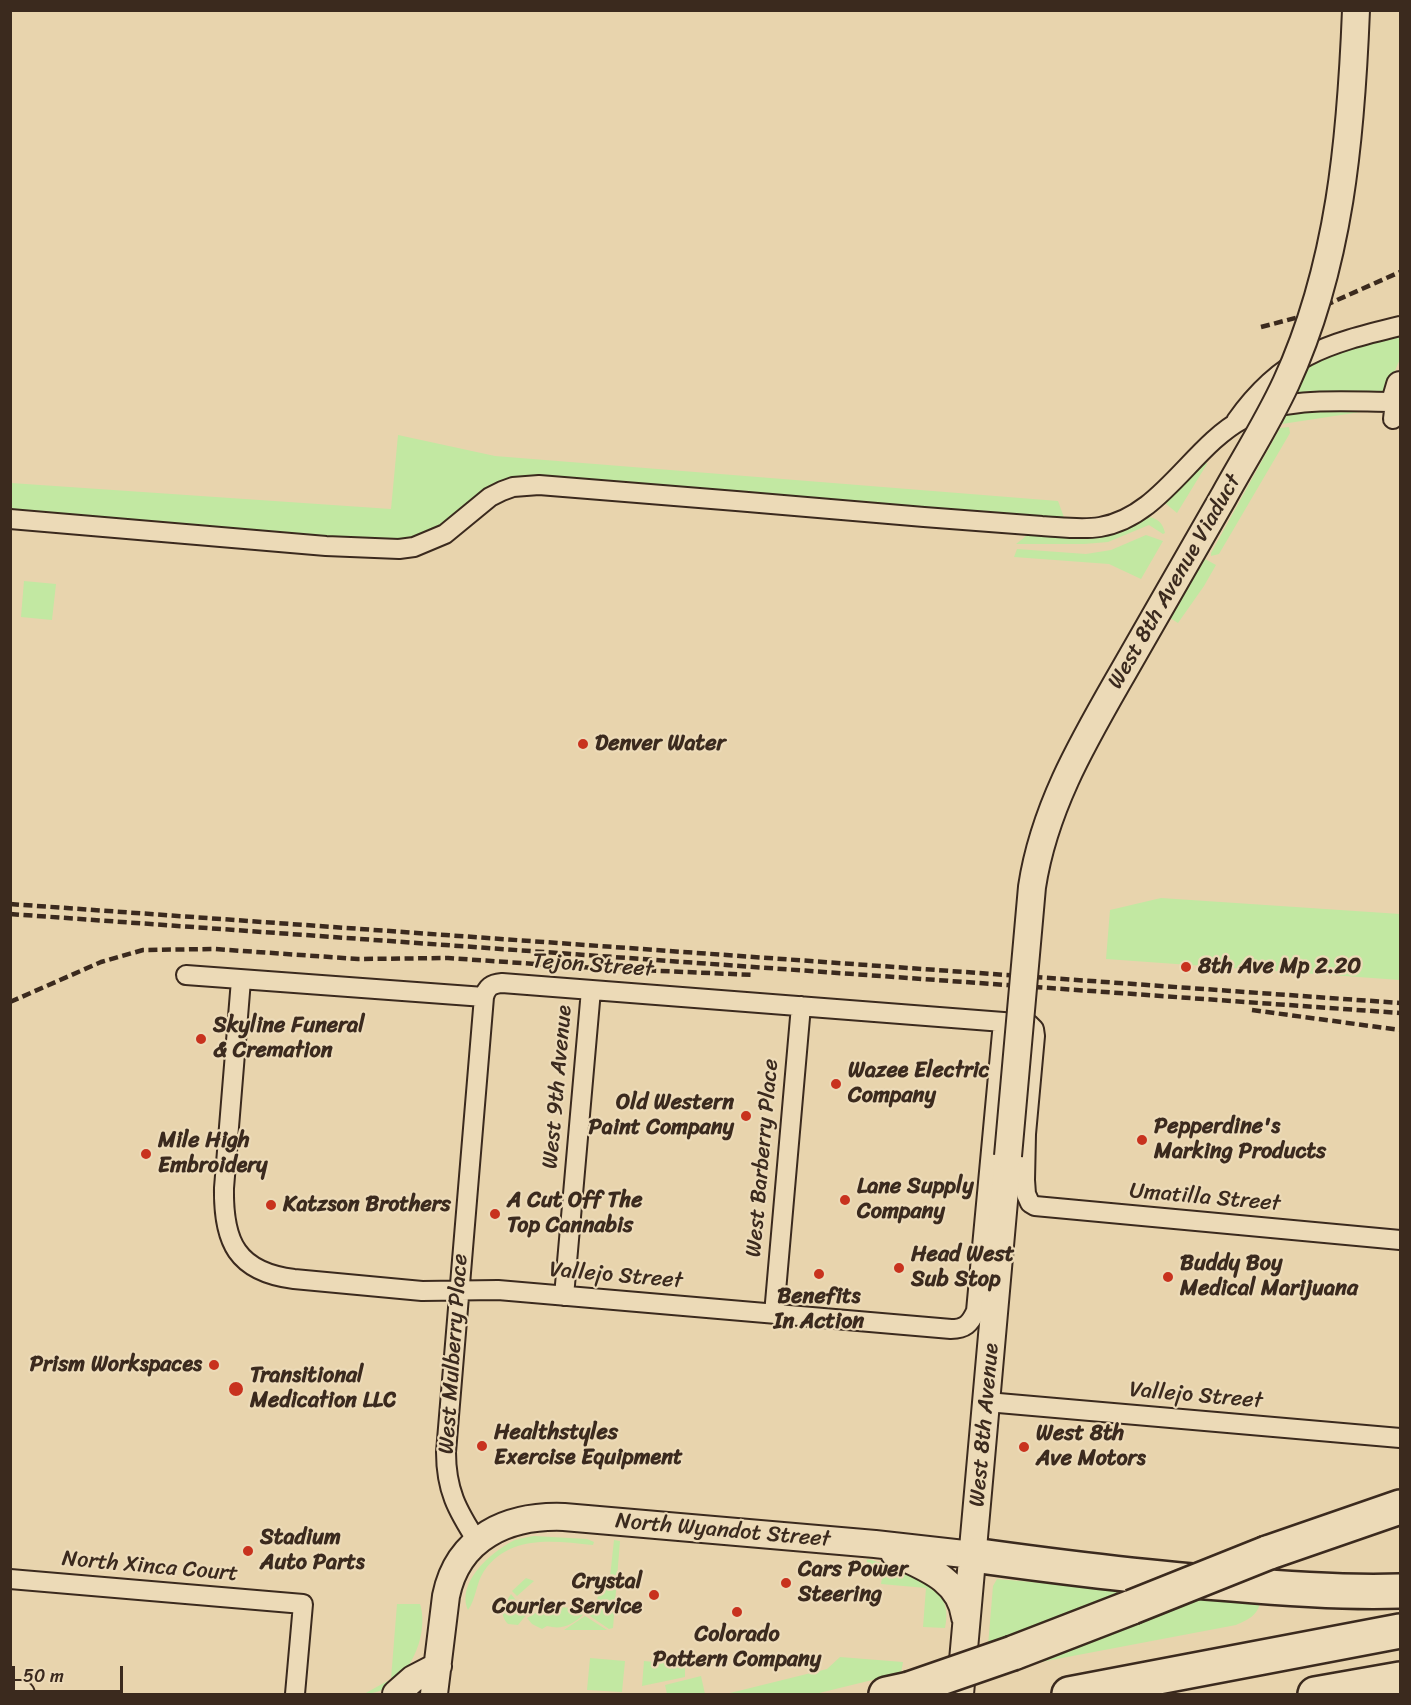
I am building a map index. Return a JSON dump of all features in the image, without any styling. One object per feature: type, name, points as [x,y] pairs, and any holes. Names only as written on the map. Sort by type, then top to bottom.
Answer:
[{"type":"highway","points":[[898,1692],[1079,1628],[1281,1548],[1401,1494]]},
{"type":"highway","points":[[1281,1548],[1401,1507]]},
{"type":"highway","points":[[973,1555],[1095,1572],[1211,1583],[1343,1592],[1401,1591]]},
{"type":"highway","points":[[1069,1695],[1401,1631]]},
{"type":"highway","points":[[1315,1695],[1401,1679]]},
{"type":"main road","name":"West 8th Avenue Viaduct","points":[[1008,1156],[1032,887],[1038,854],[1050,814],[1083,743],[1276,404],[1309,326],[1328,264],[1342,187],[1356,10]]},
{"type":"main road","name":"West 8th Avenue","points":[[960,1695],[1008,1156]]},
{"type":"main road","name":"North Wyandot Street","points":[[477,1541],[512,1523],[545,1517],[875,1544],[973,1555]]},
{"type":"main road","points":[[434,1695],[445,1602],[450,1580],[460,1559],[477,1541]]},
{"type":"main road","points":[[875,1544],[922,1566],[946,1581],[960,1598],[966,1630]]},
{"type":"main road","points":[[396,1695],[413,1679],[438,1665]]},
{"type":"main road","points":[[10,1694],[21,1695]]},
{"type":"street","points":[[10,519],[326,546],[399,549],[414,547],[446,534],[490,497],[502,491],[520,486],[539,485],[1006,524],[1093,528],[1117,523],[1148,505],[1234,424],[1260,392],[1291,364],[1330,346],[1401,326]]},
{"type":"street","points":[[1234,424],[1254,414],[1281,406],[1321,402],[1396,402]]},
{"type":"street","points":[[186,975],[484,997]]},
{"type":"street","name":"Vallejo Street","points":[[241,980],[224,1188],[224,1216],[232,1241],[242,1257],[255,1269],[268,1275],[294,1279],[422,1291],[498,1290],[951,1329],[960,1329],[971,1321]]},
{"type":"street","name":"Tejon Street","points":[[484,997],[486,989],[502,982],[1029,1024],[1034,1029],[1035,1036],[1026,1134],[1025,1180]]},
{"type":"street","name":"West 9th Avenue","points":[[564,1296],[591,990]]},
{"type":"street","name":"West Mulberry Place","points":[[477,1541],[452,1499],[446,1469],[446,1438],[484,997]]},
{"type":"street","name":"West Barberry Place","points":[[774,1314],[801,1006]]},
{"type":"street","name":"West 8th Avenue","points":[[971,1321],[976,1311],[978,1296],[1004,1022]]},
{"type":"street","name":"Umatilla Street","points":[[1025,1180],[1030,1203],[1040,1208],[1401,1240]]},
{"type":"street","name":"Vallejo Street","points":[[987,1402],[1401,1438]]},
{"type":"street","name":"North Xinca Court","points":[[10,1580],[303,1604],[295,1695]]},
{"type":"green space","points":[[1400,334],[1400,359],[1385,394],[1257,399],[1304,360]]},
{"type":"green space","points":[[1378,407],[1378,412],[1367,411],[1282,424],[1290,409]]},
{"type":"green space","points":[[1289,427],[1290,433],[1219,554],[1211,556],[1280,428]]},
{"type":"green space","points":[[398,435],[495,456],[1058,501],[1065,520],[540,476],[513,478],[498,482],[441,527],[412,539],[380,541],[11,510],[11,483],[391,509]]},
{"type":"green space","points":[[1204,462],[1207,464],[1177,513],[1165,503]]},
{"type":"green space","points":[[1146,517],[1159,521],[1165,533],[1149,525],[1108,542],[1016,544],[1026,536],[1033,535],[1078,537],[1104,534]]},
{"type":"green space","points":[[1146,535],[1163,541],[1141,579],[1109,564],[1014,557],[1017,549],[1086,554],[1111,550]]},
{"type":"green space","points":[[1205,559],[1216,565],[1178,623],[1170,618]]},
{"type":"green space","points":[[24,581],[56,584],[52,620],[21,617]]},
{"type":"green space","points":[[1161,898],[1400,914],[1400,980],[1106,959],[1110,910]]},
{"type":"green space","points":[[534,1536],[587,1539],[594,1542],[593,1545],[563,1542],[534,1543],[520,1545],[507,1551],[495,1559],[484,1571],[468,1610],[467,1589],[478,1569],[506,1545],[515,1540]]},
{"type":"green space","points":[[614,1540],[620,1541],[613,1628],[609,1629],[587,1614],[597,1600],[603,1577],[610,1577]]},
{"type":"green space","points":[[867,1559],[902,1570],[926,1582],[936,1590],[943,1599],[946,1610],[945,1628],[923,1627],[926,1588],[881,1584],[883,1572],[866,1570]]},
{"type":"green space","points":[[526,1578],[534,1581],[517,1596],[512,1591]]},
{"type":"green space","points":[[997,1579],[1260,1602],[1254,1614],[1236,1625],[1041,1662],[988,1646],[993,1586]]},
{"type":"green space","points":[[511,1594],[527,1614],[518,1625],[508,1624],[503,1616],[504,1605]]},
{"type":"green space","points":[[397,1604],[420,1604],[421,1633],[417,1648],[402,1675],[391,1685],[378,1692],[364,1694],[391,1679]]},
{"type":"green space","points":[[553,1606],[570,1608],[583,1615],[566,1626],[547,1626],[542,1629],[532,1624],[527,1618],[544,1608]]},
{"type":"green space","points":[[585,1616],[607,1630],[564,1630]]},
{"type":"green space","points":[[840,1657],[903,1662],[901,1673],[815,1694],[726,1694],[827,1669]]},
{"type":"green space","points":[[590,1658],[625,1661],[622,1692],[587,1690]]},
{"type":"green space","points":[[644,1661],[685,1665],[685,1677],[642,1686]]},
{"type":"green space","points":[[701,1676],[705,1694],[667,1694],[665,1685]]},
{"type":"railway","points":[[1261,327],[1299,317],[1400,272]]},
{"type":"railway","points":[[10,904],[1400,1003]]},
{"type":"railway","points":[[10,914],[1400,1013]]},
{"type":"railway","points":[[10,1002],[101,962],[143,950],[215,949],[358,959],[448,958],[595,968],[754,975]]},
{"type":"railway","points":[[1252,1010],[1400,1030]]},
{"type":"place","name":"Denver Water","points":[[583,744]]},
{"type":"place","name":"8th Ave Mp 2.20","points":[[1186,967]]},
{"type":"place","name":"Skyline Funeral & Cremation","points":[[201,1039]]},
{"type":"place","name":"Wazee Electric Company","points":[[836,1084]]},
{"type":"place","name":"Old Western Paint Company","points":[[746,1116]]},
{"type":"place","name":"Pepperdine's Marking Products","points":[[1142,1140]]},
{"type":"place","name":"Mile High Embroidery","points":[[146,1154]]},
{"type":"place","name":"Lane Supply Company","points":[[845,1200]]},
{"type":"place","name":"Katzson Brothers","points":[[271,1205]]},
{"type":"place","name":"A Cut Off The Top Cannabis","points":[[495,1214]]},
{"type":"place","name":"Head West Sub Stop","points":[[899,1268]]},
{"type":"place","name":"Benefits In Action","points":[[819,1274]]},
{"type":"place","name":"Buddy Boy Medical Marijuana","points":[[1168,1277]]},
{"type":"place","name":"Prism Workspaces","points":[[214,1365]]},
{"type":"place","name":"Transitional Medication LLC","points":[[236,1389]]},
{"type":"place","name":"Healthstyles Exercise Equipment","points":[[482,1446]]},
{"type":"place","name":"West 8th Ave Motors","points":[[1024,1447]]},
{"type":"place","name":"Stadium Auto Parts","points":[[248,1551]]},
{"type":"place","name":"Cars Power Steering","points":[[786,1583]]},
{"type":"place","name":"Crystal Courier Service","points":[[654,1595]]},
{"type":"place","name":"Colorado Pattern Company","points":[[737,1612]]}]
